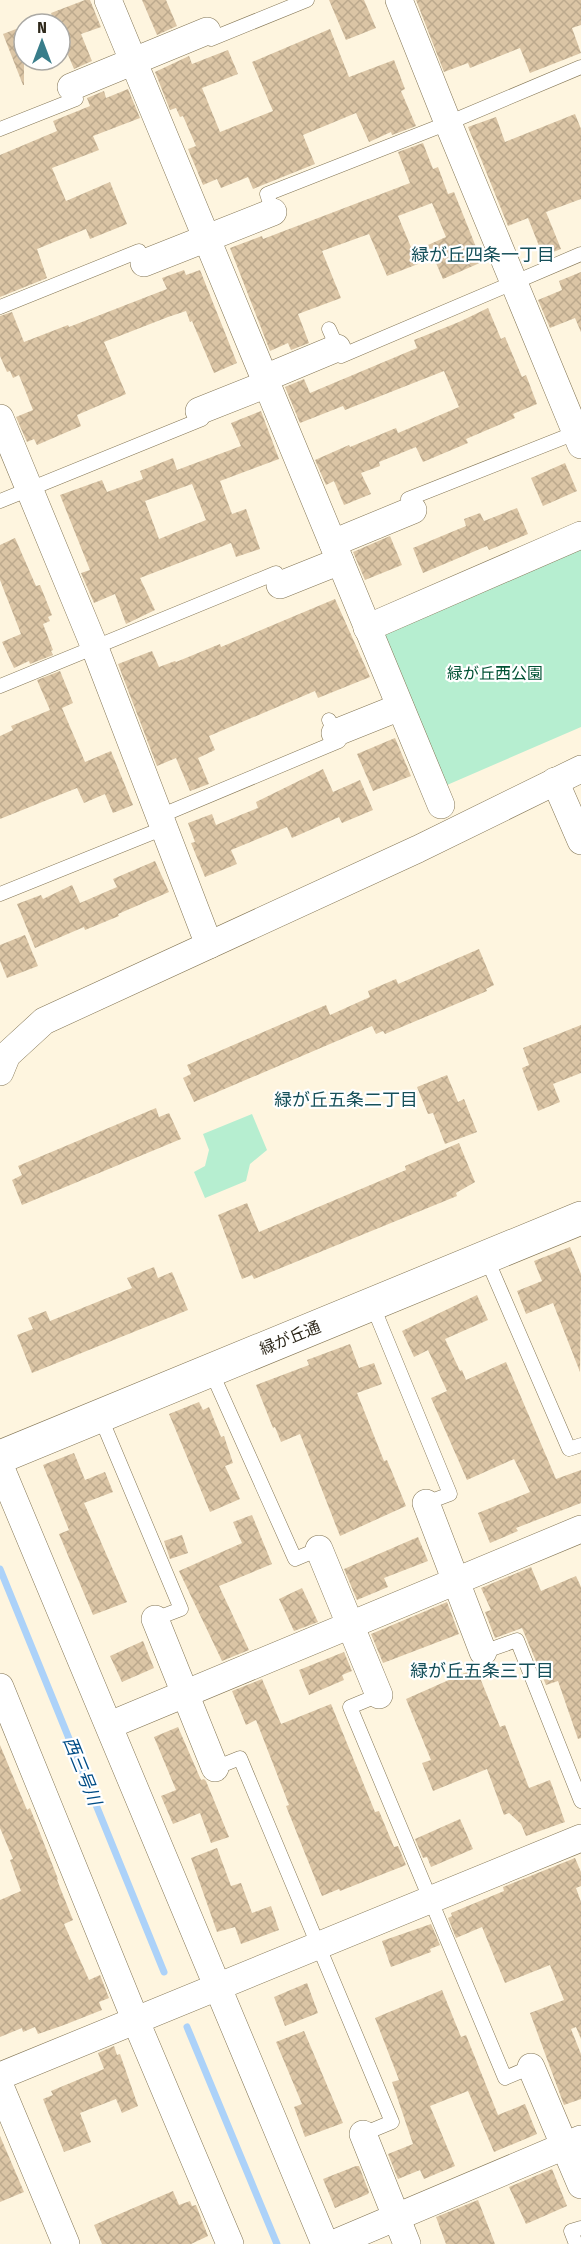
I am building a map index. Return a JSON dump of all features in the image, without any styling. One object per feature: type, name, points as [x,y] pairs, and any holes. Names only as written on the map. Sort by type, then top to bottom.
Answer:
[{"type":"street","points":[[108,0],[441,805]]},
{"type":"street","points":[[399,0],[513,283],[579,436]]},
{"type":"street","points":[[71,87],[207,31]]},
{"type":"street","points":[[144,263],[273,212]]},
{"type":"street","points":[[199,411],[266,381],[333,338]]},
{"type":"street","points":[[0,418],[95,648],[209,945]]},
{"type":"street","points":[[280,585],[336,552],[415,515]]},
{"type":"street","points":[[368,628],[581,535]]},
{"type":"street","points":[[332,727],[400,707]]},
{"type":"street","points":[[0,1072],[7,1055],[44,1022],[418,849],[581,769]]},
{"type":"street","points":[[555,781],[581,841]]},
{"type":"street","name":"緑が丘通","points":[[0,1457],[581,1218]]},
{"type":"street","points":[[0,1466],[325,2244]]},
{"type":"street","points":[[426,1503],[483,1652]]},
{"type":"street","points":[[110,1725],[581,1529]]},
{"type":"street","points":[[319,1548],[379,1695]]},
{"type":"street","points":[[155,1619],[215,1768]]},
{"type":"street","points":[[0,1687],[135,2019],[230,2244]]},
{"type":"street","points":[[0,2076],[581,1838]]},
{"type":"street","points":[[531,2067],[573,2143],[581,2185]]},
{"type":"street","points":[[0,2086],[66,2244]]},
{"type":"street","points":[[363,2134],[407,2244]]},
{"type":"street","points":[[333,2244],[573,2143]]},
{"type":"lane","points":[[207,31],[211,39],[307,0]]},
{"type":"lane","points":[[273,212],[267,194],[448,123],[581,67]]},
{"type":"lane","points":[[0,129],[76,99],[71,87]]},
{"type":"lane","points":[[0,307],[139,251],[144,263]]},
{"type":"lane","points":[[333,338],[341,356],[581,254]]},
{"type":"lane","points":[[0,501],[202,419],[199,411]]},
{"type":"lane","points":[[415,515],[408,499],[579,436]]},
{"type":"lane","points":[[0,686],[276,573],[280,585]]},
{"type":"lane","points":[[0,894],[339,741],[332,727]]},
{"type":"lane","points":[[486,1257],[569,1449],[581,1445]]},
{"type":"lane","points":[[372,1304],[450,1494],[426,1503]]},
{"type":"lane","points":[[211,1371],[295,1559],[319,1548]]},
{"type":"lane","points":[[100,1416],[181,1609],[155,1619]]},
{"type":"lane","points":[[483,1652],[517,1640],[581,1801]]},
{"type":"lane","points":[[379,1695],[350,1707],[505,2078],[531,2067]]},
{"type":"lane","points":[[215,1768],[240,1758],[392,2122],[363,2134]]},
{"type":"lane","points":[[576,2244],[571,2231],[581,2228]]},
{"type":"green space","name":"緑が丘西公園","points":[[581,544],[581,727],[447,785],[381,630]]},
{"type":"green space","points":[[252,1114],[267,1150],[250,1164],[246,1181],[205,1198],[194,1172],[205,1166],[209,1150],[203,1134]]},
{"type":"building","points":[[90,0],[101,27],[81,34],[92,61],[74,69],[72,64],[72,12],[54,12]]},
{"type":"building","points":[[142,0],[166,0],[177,26],[157,35]]},
{"type":"building","points":[[329,0],[364,0],[376,28],[346,40]]},
{"type":"building","points":[[416,0],[581,0],[581,25],[572,28],[581,53],[530,73],[520,48],[470,68],[468,63],[444,72]]},
{"type":"building","points":[[330,29],[349,77],[394,60],[405,89],[401,91],[416,126],[392,135],[391,132],[369,142],[356,113],[303,135],[315,164],[253,189],[248,177],[221,188],[217,179],[203,185],[188,149],[196,146],[183,116],[180,117],[176,108],[170,110],[155,72],[189,56],[192,64],[228,50],[238,74],[202,88],[220,132],[273,111],[252,62]]},
{"type":"building","points":[[12,31],[12,57],[3,34]]},
{"type":"building","points":[[18,72],[24,72],[23,85]]},
{"type":"building","points":[[128,89],[140,118],[93,136],[99,150],[52,168],[66,201],[110,182],[127,224],[90,239],[86,229],[37,249],[47,278],[0,297],[0,155],[57,131],[53,121],[90,106],[87,98],[104,91],[106,98]]},
{"type":"building","points":[[575,114],[581,129],[581,199],[546,212],[561,249],[543,256],[528,218],[508,226],[468,127],[496,117],[505,142]]},
{"type":"building","points":[[423,143],[433,169],[438,167],[448,194],[454,192],[482,262],[443,279],[428,245],[446,237],[432,203],[398,216],[418,264],[387,276],[369,234],[322,251],[341,298],[298,314],[309,343],[291,350],[288,343],[270,351],[230,248],[262,236],[263,239],[410,183],[398,152]]},
{"type":"building","points":[[184,270],[186,275],[200,270],[237,363],[214,373],[186,311],[168,317],[104,342],[126,394],[77,415],[81,426],[37,445],[34,439],[27,442],[16,417],[33,410],[19,375],[13,378],[10,371],[7,372],[0,356],[0,316],[12,312],[24,342],[167,289],[162,278]]},
{"type":"building","points":[[581,272],[581,332],[575,318],[550,328],[538,300],[562,290],[559,281]]},
{"type":"building","points":[[488,308],[501,339],[505,337],[522,377],[526,375],[537,404],[513,414],[515,418],[466,439],[468,443],[423,462],[416,447],[379,462],[380,466],[361,473],[371,494],[344,505],[334,481],[326,485],[315,460],[396,428],[398,433],[459,407],[444,371],[345,410],[343,406],[300,423],[285,387],[304,379],[310,393],[417,348],[414,340]]},
{"type":"building","points":[[261,411],[279,459],[220,481],[232,514],[246,509],[260,549],[236,557],[231,543],[140,578],[155,610],[126,624],[115,594],[94,603],[81,573],[90,570],[60,495],[102,480],[107,492],[143,479],[140,471],[173,458],[177,470],[241,446],[231,423]],"holes":[[[192,484],[206,520],[159,539],[145,501]]]},
{"type":"building","points":[[565,463],[577,491],[543,506],[531,478]]},
{"type":"building","points":[[517,508],[528,534],[489,550],[487,546],[423,573],[413,548],[466,526],[464,519],[480,513],[484,521]]},
{"type":"building","points":[[390,536],[402,565],[365,580],[353,552]]},
{"type":"building","points":[[15,538],[36,586],[40,585],[52,615],[48,617],[50,621],[43,624],[53,655],[30,664],[29,661],[14,668],[2,642],[21,634],[0,580],[0,545]]},
{"type":"building","points":[[335,599],[370,677],[318,698],[315,691],[209,736],[215,750],[198,758],[209,784],[190,791],[176,758],[157,766],[118,664],[152,651],[159,667],[176,662],[220,644],[221,647]]},
{"type":"building","points":[[60,671],[73,703],[62,708],[85,762],[111,751],[133,805],[113,813],[105,794],[84,803],[77,788],[0,819],[0,736],[13,730],[11,726],[50,710],[37,680]]},
{"type":"building","points":[[395,738],[411,776],[373,791],[357,754]]},
{"type":"building","points":[[323,769],[333,792],[360,780],[373,810],[342,823],[339,817],[292,838],[287,827],[231,850],[237,864],[205,877],[191,843],[195,842],[188,823],[212,814],[216,825],[258,808],[256,802]]},
{"type":"building","points":[[155,861],[169,892],[118,914],[119,916],[85,930],[84,927],[35,948],[17,904],[41,895],[43,899],[72,885],[80,903],[117,887],[113,879]]},
{"type":"building","points":[[25,935],[38,966],[7,978],[0,961],[0,945]]},
{"type":"building","points":[[479,949],[494,985],[486,989],[487,991],[385,1034],[383,1031],[376,1034],[372,1026],[194,1102],[183,1078],[191,1074],[187,1065],[326,1005],[330,1015],[370,997],[368,991],[396,979],[398,984]]},
{"type":"building","points":[[581,1025],[581,1073],[553,1084],[560,1102],[538,1111],[522,1068],[529,1065],[523,1048]]},
{"type":"building","points":[[447,1075],[458,1102],[464,1099],[477,1132],[445,1144],[433,1113],[428,1114],[417,1087]]},
{"type":"building","points":[[156,1108],[159,1117],[169,1113],[181,1139],[22,1205],[12,1180],[22,1175],[18,1166]]},
{"type":"building","points":[[459,1143],[475,1182],[456,1193],[457,1196],[254,1279],[252,1275],[242,1279],[218,1215],[247,1203],[259,1232],[406,1170],[405,1166]]},
{"type":"building","points":[[570,1247],[581,1274],[580,1372],[553,1303],[526,1314],[517,1291],[542,1281],[534,1261]]},
{"type":"building","points":[[154,1267],[158,1278],[172,1272],[188,1310],[32,1373],[17,1335],[33,1329],[28,1318],[46,1311],[50,1321],[132,1288],[127,1278]]},
{"type":"building","points":[[477,1295],[488,1320],[445,1339],[460,1371],[462,1370],[466,1380],[506,1362],[556,1479],[581,1470],[581,1503],[516,1528],[518,1531],[490,1543],[478,1513],[530,1492],[514,1459],[467,1480],[431,1398],[447,1391],[428,1350],[414,1357],[402,1331]]},
{"type":"building","points":[[350,1344],[359,1368],[374,1363],[382,1384],[357,1393],[384,1461],[387,1460],[406,1506],[340,1536],[300,1434],[281,1442],[256,1385],[309,1365],[307,1360]]},
{"type":"building","points":[[199,1402],[203,1410],[209,1407],[221,1437],[224,1436],[233,1463],[225,1466],[240,1499],[210,1512],[169,1414]]},
{"type":"building","points":[[74,1453],[85,1480],[105,1472],[113,1492],[84,1503],[127,1602],[93,1615],[59,1534],[69,1530],[43,1465]]},
{"type":"building","points":[[252,1515],[272,1564],[219,1586],[249,1650],[222,1661],[179,1571],[242,1543],[233,1522]]},
{"type":"building","points":[[182,1535],[188,1553],[170,1559],[164,1541]]},
{"type":"building","points":[[418,1537],[428,1561],[384,1578],[388,1587],[357,1600],[344,1569]]},
{"type":"building","points":[[531,1567],[541,1591],[576,1576],[581,1587],[581,1738],[578,1739],[558,1681],[546,1685],[522,1628],[495,1638],[485,1612],[491,1610],[481,1588]]},
{"type":"building","points":[[302,1588],[318,1622],[294,1631],[279,1599]]},
{"type":"building","points":[[447,1602],[459,1634],[383,1663],[371,1634]]},
{"type":"building","points":[[143,1641],[154,1668],[122,1682],[110,1656]]},
{"type":"building","points":[[344,1652],[352,1671],[342,1675],[344,1680],[309,1695],[299,1670]]},
{"type":"building","points":[[476,1668],[500,1727],[505,1725],[529,1788],[550,1780],[565,1822],[526,1836],[521,1824],[509,1813],[504,1815],[487,1769],[433,1791],[422,1763],[431,1760],[406,1699]]},
{"type":"building","points":[[262,1679],[281,1724],[331,1704],[375,1812],[379,1811],[394,1847],[398,1846],[406,1865],[322,1896],[286,1806],[289,1805],[256,1720],[246,1725],[232,1691]]},
{"type":"building","points":[[178,1727],[201,1780],[206,1781],[229,1837],[211,1843],[200,1813],[173,1824],[161,1796],[176,1790],[154,1737]]},
{"type":"building","points":[[0,1745],[27,1810],[30,1808],[73,1920],[64,1924],[89,1980],[100,1975],[109,1998],[99,2002],[102,2010],[64,2025],[38,2034],[35,2027],[23,2032],[22,2028],[0,2037],[0,1900],[21,1891],[10,1860],[13,1859],[0,1828]]},
{"type":"building","points":[[460,1819],[473,1849],[431,1867],[427,1857],[423,1858],[415,1839]]},
{"type":"building","points":[[217,1848],[231,1886],[241,1883],[252,1913],[271,1906],[279,1930],[241,1944],[235,1927],[217,1932],[191,1858]]},
{"type":"building","points":[[575,1858],[581,1872],[581,1886],[576,1888],[581,1902],[581,2039],[576,2027],[571,2029],[581,2054],[581,2099],[564,2105],[530,2013],[564,2000],[550,1965],[505,1983],[482,1927],[456,1938],[448,1918],[452,1916],[451,1913],[504,1891],[503,1887]]},
{"type":"building","points":[[431,1924],[440,1945],[430,1949],[431,1952],[391,1967],[382,1941]]},
{"type":"building","points":[[307,1983],[318,2013],[285,2026],[274,1997]]},
{"type":"building","points":[[442,1990],[461,2037],[466,2035],[498,2115],[525,2104],[537,2134],[494,2152],[468,2091],[430,2106],[455,2166],[424,2179],[420,2170],[398,2179],[388,2154],[413,2144],[392,2082],[399,2080],[375,2018]]},
{"type":"building","points":[[304,2031],[343,2123],[305,2137],[294,2107],[302,2104],[276,2042]]},
{"type":"building","points":[[114,2046],[117,2055],[120,2054],[138,2106],[122,2113],[116,2099],[80,2113],[91,2142],[64,2152],[43,2099],[53,2095],[51,2091],[104,2069],[98,2053]]},
{"type":"building","points":[[0,2136],[24,2192],[0,2202]]},
{"type":"building","points":[[359,2166],[368,2194],[335,2208],[323,2179]]},
{"type":"building","points":[[552,2169],[567,2206],[526,2224],[509,2187]]},
{"type":"building","points":[[173,2191],[179,2205],[190,2201],[192,2206],[196,2205],[208,2236],[191,2244],[102,2244],[94,2225]]},
{"type":"building","points":[[478,2200],[495,2244],[446,2244],[436,2217]]},
{"type":"waterway","name":"西三号川","points":[[0,1569],[164,1972]]},
{"type":"waterway","name":"西三号川","points":[[187,2027],[277,2244]]},
{"type":"district","name":"緑が丘四条一丁目","points":[[483,255]]},
{"type":"district","name":"緑が丘五条二丁目","points":[[346,1100]]},
{"type":"district","name":"緑が丘五条三丁目","points":[[482,1671]]}]
